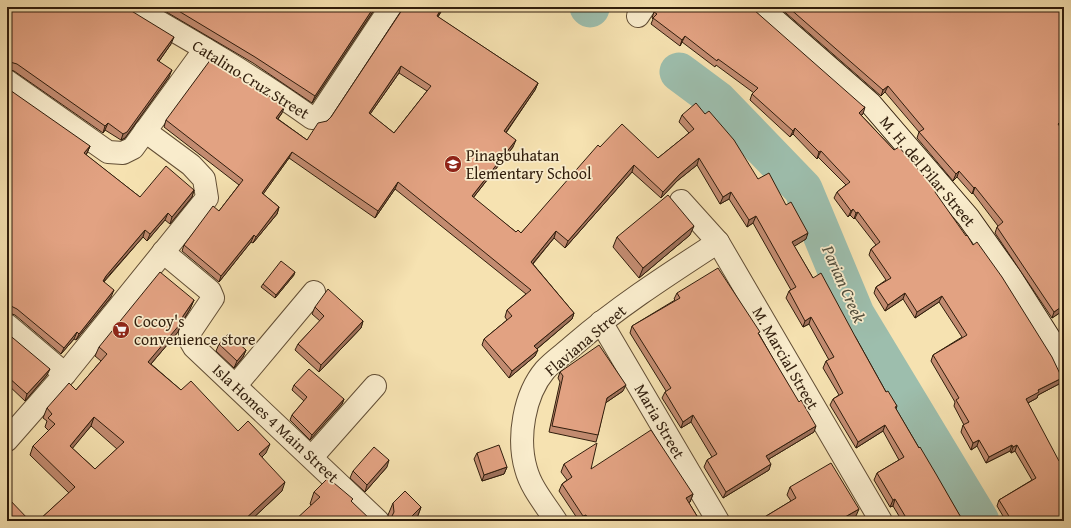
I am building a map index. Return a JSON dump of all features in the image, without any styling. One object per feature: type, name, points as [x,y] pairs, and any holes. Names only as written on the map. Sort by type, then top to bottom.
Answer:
[{"type":"street","name":"Catalino Cruz Street","points":[[133,7],[205,49],[312,118],[316,118],[391,7]]},
{"type":"street","name":"M. H. del Pilar Street","points":[[760,7],[870,103],[968,217],[1010,276],[1064,361]]},
{"type":"street","points":[[7,81],[108,152],[123,153],[133,148],[205,49]]},
{"type":"street","points":[[7,440],[65,374],[207,198],[204,178],[191,165],[145,131]]},
{"type":"street","name":"M. Marcial Street","points":[[681,201],[718,242],[882,521]]},
{"type":"street","name":"Flaviana Street","points":[[556,521],[533,488],[526,468],[522,447],[523,424],[528,404],[545,370],[601,322],[718,242]]},
{"type":"street","name":"Isla Homes 4 Main Street","points":[[163,252],[212,293],[213,298],[190,332],[190,340],[194,347],[236,385],[378,521]]},
{"type":"street","points":[[236,385],[314,292]]},
{"type":"street","name":"Maria Street","points":[[601,322],[718,521]]},
{"type":"street","points":[[7,325],[65,374]]},
{"type":"street","points":[[312,457],[375,386]]},
{"type":"building","points":[[7,7],[125,7],[174,37],[157,60],[172,70],[127,132],[123,134],[108,123],[105,126],[17,64],[7,62]]},
{"type":"building","points":[[172,7],[374,7],[315,96],[255,57]]},
{"type":"building","points":[[404,7],[442,7],[437,16],[538,83],[504,131],[516,140],[472,196],[516,232],[518,230],[521,233],[598,145],[600,147],[622,124],[658,158],[694,129],[682,115],[696,103],[705,114],[709,111],[734,140],[758,179],[769,173],[786,205],[791,202],[808,233],[792,242],[813,278],[821,273],[886,392],[888,391],[897,406],[895,407],[963,521],[908,521],[895,499],[893,500],[877,473],[904,457],[885,425],[858,442],[833,399],[843,393],[826,361],[834,357],[811,317],[805,321],[789,291],[796,287],[756,216],[749,220],[731,192],[723,197],[699,158],[680,174],[663,192],[634,165],[568,241],[556,231],[531,262],[574,313],[534,346],[538,350],[512,371],[484,339],[512,316],[507,310],[531,290],[398,182],[378,211],[292,152],[262,193],[279,207],[256,237],[254,235],[221,276],[184,245],[213,206],[219,211],[243,180],[166,120],[211,59],[285,106],[276,118],[307,140],[318,123],[327,121]],"holes":[[[401,66],[431,86],[394,133],[369,113]]]},
{"type":"building","points":[[656,7],[752,7],[865,107],[859,113],[894,150],[899,147],[936,190],[935,192],[966,236],[967,235],[973,245],[977,242],[1002,277],[1052,357],[1062,378],[1038,390],[1039,392],[1026,399],[1059,461],[1064,459],[1064,521],[1012,521],[999,500],[1036,478],[1017,445],[1013,447],[1012,445],[989,457],[979,440],[973,443],[963,425],[969,422],[956,400],[959,398],[933,355],[967,335],[942,296],[917,312],[905,293],[888,305],[876,287],[891,278],[871,249],[880,242],[858,212],[856,213],[853,209],[851,211],[837,192],[850,182],[821,151],[819,152],[795,128],[793,131],[752,94],[758,88],[718,59],[717,61],[685,36],[682,40],[653,18],[657,14],[654,12]]},
{"type":"building","points":[[788,7],[1064,7],[1064,118],[1058,124],[1064,132],[1064,305],[1054,312],[997,227],[1003,222],[975,187],[974,188],[959,171],[956,174],[919,132],[924,129],[888,86],[883,90]]},
{"type":"building","points":[[7,88],[90,146],[84,153],[140,197],[166,166],[194,190],[172,217],[168,213],[150,234],[145,230],[106,276],[103,281],[114,290],[79,334],[77,332],[64,348],[17,309],[11,306],[7,307]]},
{"type":"building","points":[[668,195],[694,226],[643,268],[617,237]]},
{"type":"building","points":[[281,261],[295,272],[276,295],[263,284]]},
{"type":"building","points":[[718,268],[760,332],[758,333],[799,402],[801,400],[816,426],[766,456],[771,464],[726,492],[707,460],[717,454],[693,415],[683,422],[665,392],[671,388],[632,326],[680,298],[677,293]]},
{"type":"building","points":[[160,272],[194,300],[183,316],[181,323],[148,362],[181,390],[191,381],[238,431],[248,421],[270,444],[259,454],[285,482],[243,521],[38,521],[75,487],[33,446],[55,424],[48,418],[52,414],[47,408],[69,383],[76,390],[107,354],[99,347]],"holes":[[[94,417],[124,442],[95,469],[70,446]]]},
{"type":"building","points":[[328,289],[363,321],[321,365],[298,344],[324,316],[315,307]]},
{"type":"building","points":[[7,333],[50,369],[27,394],[8,377],[7,378]]},
{"type":"building","points":[[228,334],[246,350],[237,361],[219,344]]},
{"type":"building","points":[[599,345],[626,385],[607,398],[598,435],[552,426],[563,376],[560,372]]},
{"type":"building","points":[[309,369],[344,399],[312,435],[292,415],[307,397],[294,385]]},
{"type":"building","points":[[651,430],[693,494],[686,498],[700,521],[590,521],[586,515],[583,516],[562,484],[572,477],[564,464],[597,443],[591,469]]},
{"type":"building","points":[[499,445],[507,467],[484,475],[477,453]]},
{"type":"building","points":[[374,447],[389,460],[367,485],[353,471]]},
{"type":"building","points":[[831,463],[859,509],[838,521],[758,521],[796,498],[790,487]]},
{"type":"building","points":[[328,478],[353,499],[351,501],[372,521],[294,521],[320,497],[314,492]]},
{"type":"building","points":[[405,491],[421,507],[407,521],[386,521],[391,518],[394,512],[393,503]]},
{"type":"building","points":[[7,497],[30,521],[7,521]]},
{"type":"waterway","name":"Parian Creek","points":[[679,72],[718,101],[803,189],[855,314],[980,521]]},
{"type":"place","name":"Pinagbuhatan Elementary School","points":[[453,164]]},
{"type":"place","name":"Cocoy's convenience store","points":[[121,330]]}]
